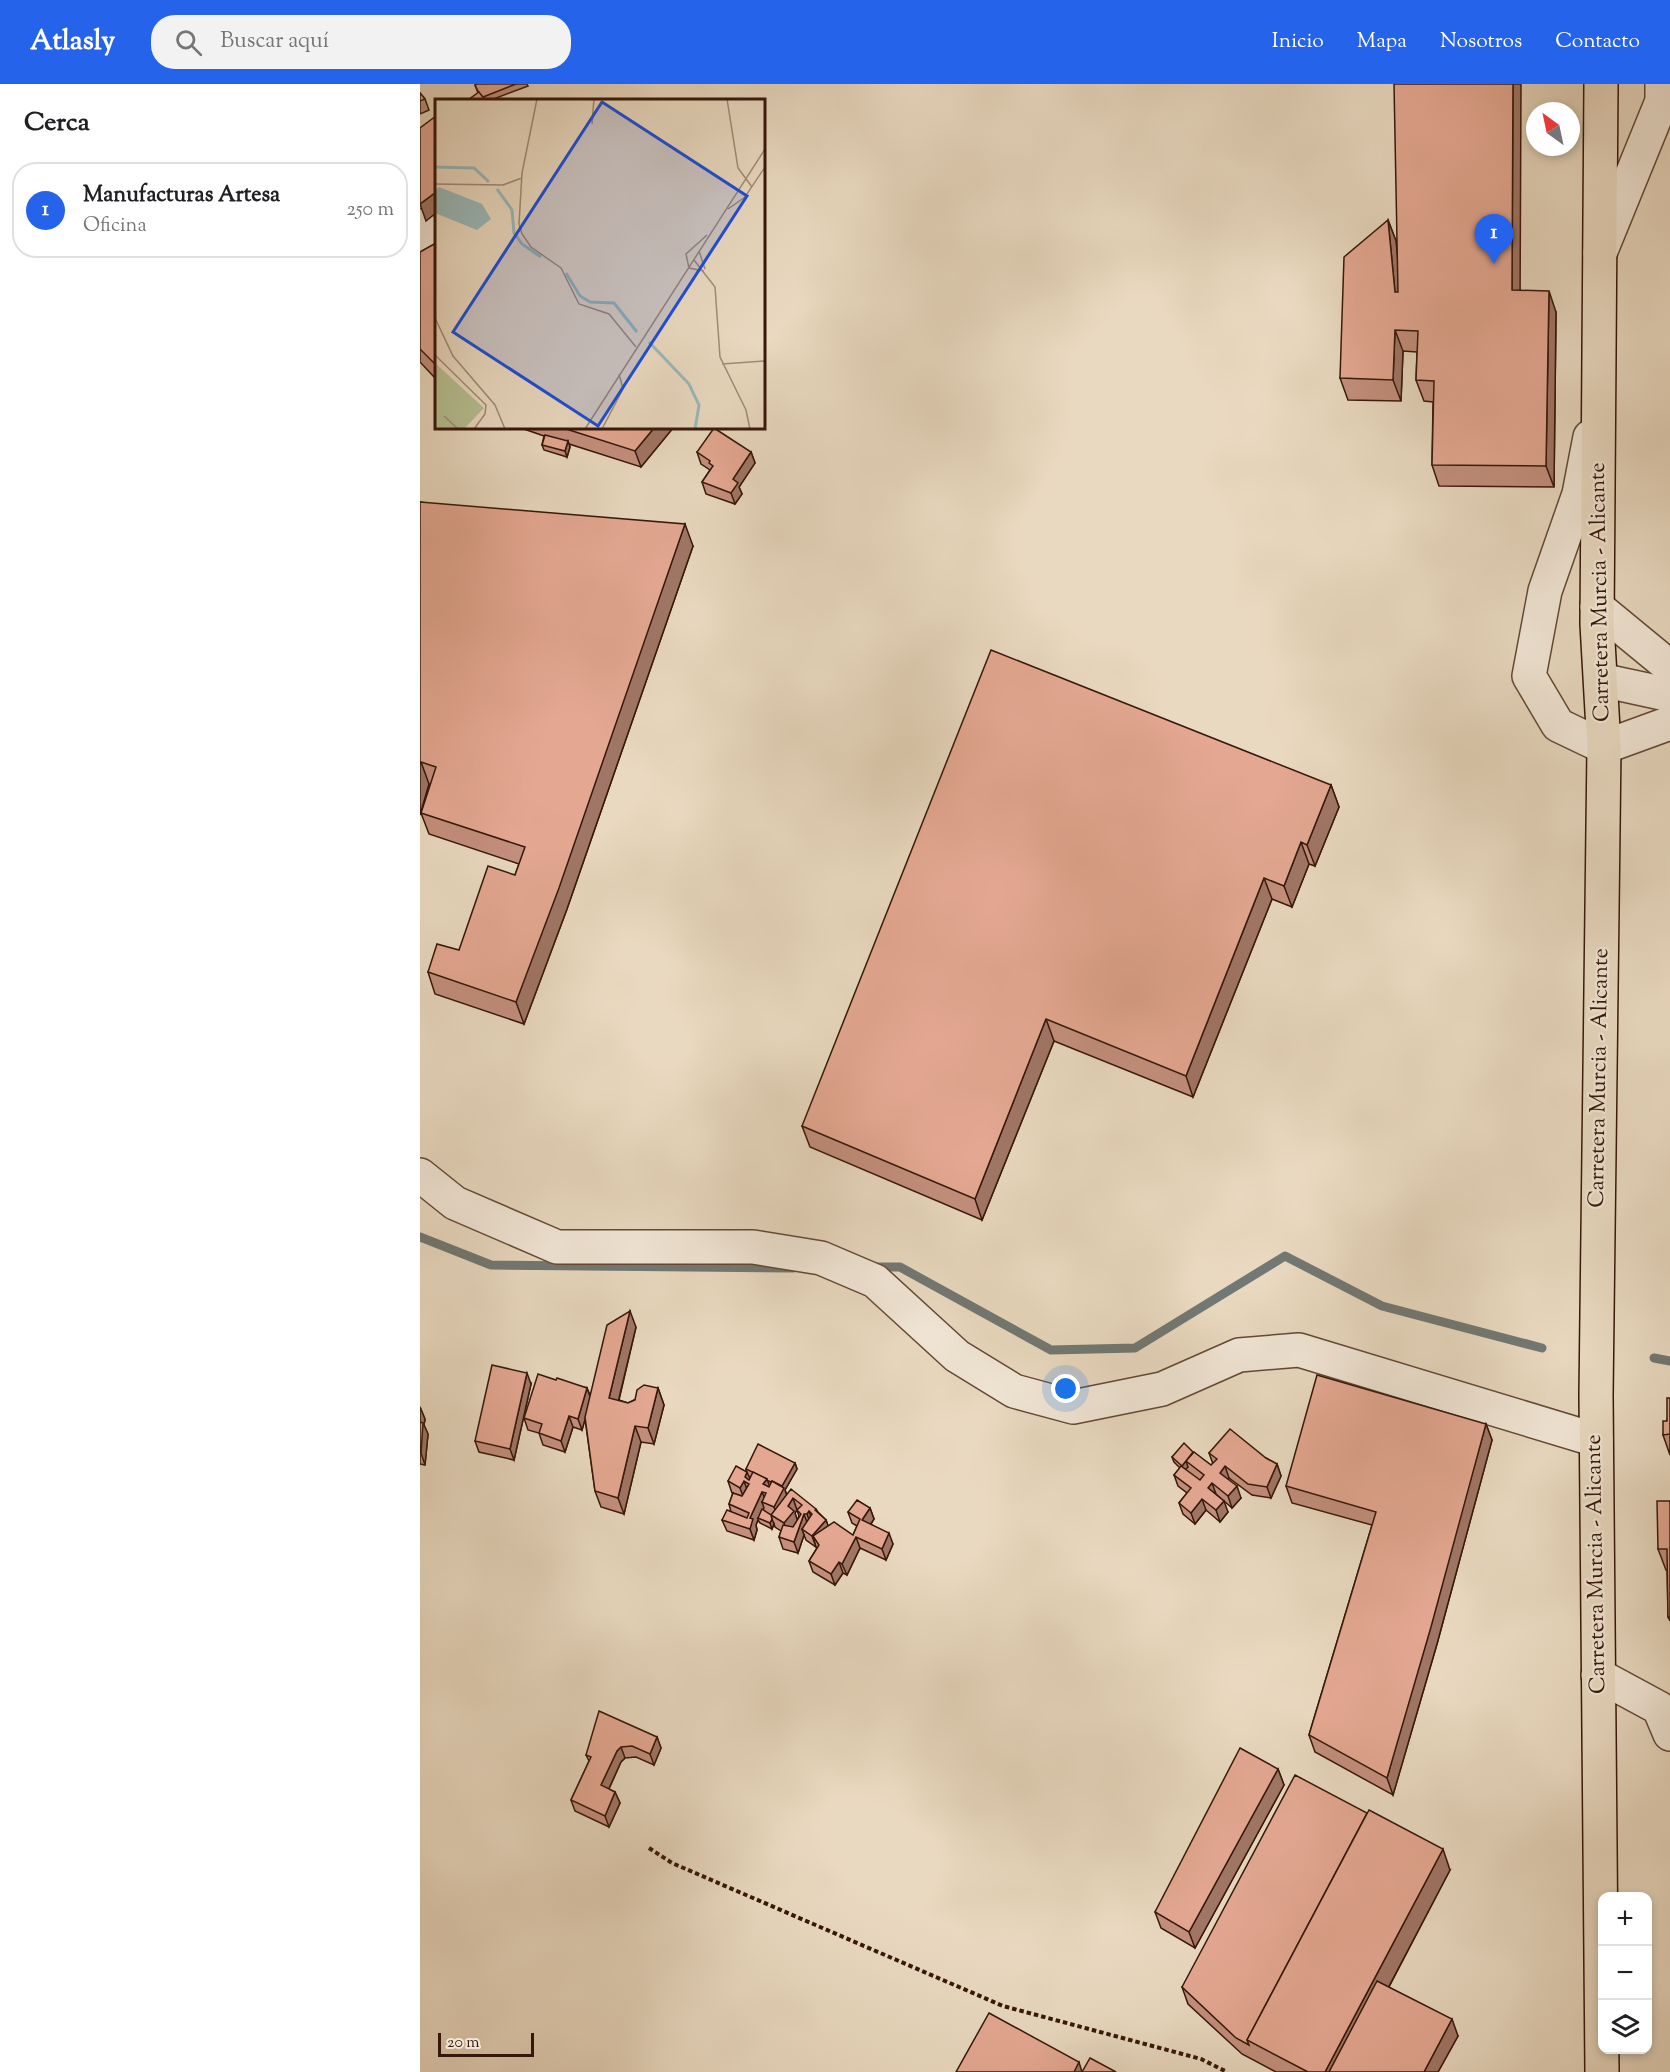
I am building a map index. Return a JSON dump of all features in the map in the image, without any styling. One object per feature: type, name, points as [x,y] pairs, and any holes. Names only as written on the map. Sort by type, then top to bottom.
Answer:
[{"type":"highway","name":"Carretera Murcia - Alicante","points":[[1600,84],[1597,607],[1604,747],[1596,1440],[1602,2072]]},
{"type":"street","points":[[1598,258],[1662,101],[1662,84]]},
{"type":"street","points":[[420,226],[435,246]]},
{"type":"street","points":[[1598,400],[1579,494],[1545,591],[1529,676],[1558,725],[1604,747],[1670,723]]},
{"type":"street","points":[[1597,607],[1670,667]]},
{"type":"street","points":[[1600,680],[1670,696]]},
{"type":"street","points":[[420,1175],[455,1203],[557,1247],[753,1247],[821,1258],[875,1281],[957,1356],[1014,1391],[1073,1407],[1162,1389],[1239,1354],[1299,1350],[1596,1440]]},
{"type":"street","points":[[1598,1675],[1659,1708],[1670,1734]]},
{"type":"path","points":[[649,1848],[672,1863],[1003,2006],[1201,2059],[1227,2072]]},
{"type":"building","points":[[516,84],[483,97],[475,85]]},
{"type":"building","points":[[1394,84],[1513,84],[1512,290],[1549,291],[1546,466],[1432,465],[1434,381],[1416,380],[1418,331],[1395,330],[1393,380],[1340,378],[1344,257],[1388,220],[1395,292],[1398,292]]},
{"type":"building","points":[[479,92],[484,99],[469,99]]},
{"type":"building","points":[[435,117],[435,193],[420,204],[420,128]]},
{"type":"building","points":[[435,244],[435,364],[420,349],[420,252]]},
{"type":"building","points":[[566,429],[653,429],[635,451]]},
{"type":"building","points":[[716,429],[751,452],[733,479],[738,483],[731,493],[702,482],[713,466],[697,452]]},
{"type":"building","points":[[545,435],[568,441],[565,451],[542,445]]},
{"type":"building","points":[[420,502],[685,524],[559,888],[516,1002],[428,972],[437,944],[459,950],[488,866],[515,875],[525,847],[421,813],[436,767],[421,762],[420,765]]},
{"type":"building","points":[[991,650],[1331,785],[1307,845],[1301,842],[1284,886],[1264,878],[1186,1076],[1046,1019],[975,1199],[802,1126]]},
{"type":"building","points":[[630,1311],[609,1398],[628,1403],[635,1400],[637,1390],[644,1385],[658,1388],[648,1428],[635,1426],[618,1498],[595,1491],[585,1417],[607,1325]]},
{"type":"building","points":[[492,1365],[527,1373],[510,1449],[475,1441]]},
{"type":"building","points":[[538,1374],[587,1388],[578,1419],[569,1416],[561,1441],[539,1433],[542,1424],[524,1418]]},
{"type":"building","points":[[1317,1375],[1486,1424],[1387,1778],[1309,1735],[1376,1512],[1286,1486]]},
{"type":"building","points":[[1667,1398],[1670,1398],[1670,1434],[1663,1435],[1663,1421],[1667,1421]]},
{"type":"building","points":[[420,1422],[423,1423],[421,1453],[420,1453]]},
{"type":"building","points":[[1230,1429],[1277,1464],[1267,1487],[1248,1484],[1225,1466],[1220,1473],[1237,1486],[1228,1496],[1212,1483],[1208,1488],[1224,1501],[1216,1510],[1202,1499],[1191,1513],[1179,1503],[1191,1488],[1174,1475],[1181,1466],[1200,1480],[1204,1475],[1186,1461],[1194,1452],[1211,1465],[1217,1459],[1209,1453]]},
{"type":"building","points":[[1184,1443],[1193,1452],[1182,1466],[1172,1457]]},
{"type":"building","points":[[758,1444],[795,1463],[782,1486],[746,1469]]},
{"type":"building","points":[[736,1466],[747,1472],[745,1477],[749,1480],[753,1472],[767,1479],[763,1484],[769,1487],[772,1481],[784,1488],[774,1507],[762,1502],[766,1493],[762,1492],[750,1518],[753,1519],[750,1529],[722,1520],[727,1510],[747,1518],[749,1513],[729,1504],[733,1493],[742,1496],[749,1484],[744,1481],[740,1488],[728,1481]]},
{"type":"building","points":[[791,1489],[826,1520],[812,1536],[802,1529],[812,1514],[809,1511],[804,1514],[794,1542],[779,1537],[783,1525],[793,1527],[801,1514],[797,1510],[802,1505],[793,1498],[788,1506],[794,1511],[784,1523],[771,1515]]},
{"type":"building","points":[[857,1500],[870,1508],[862,1520],[889,1533],[882,1549],[856,1537],[842,1564],[839,1562],[831,1574],[809,1561],[819,1545],[813,1536],[834,1522],[853,1535],[860,1519],[848,1512]]},
{"type":"building","points":[[1657,1501],[1670,1501],[1670,1617],[1668,1617],[1667,1549],[1658,1549]]},
{"type":"building","points":[[762,1509],[771,1515],[770,1523],[758,1518]]},
{"type":"building","points":[[599,1711],[657,1737],[650,1754],[632,1746],[621,1747],[617,1751],[601,1785],[615,1792],[605,1816],[571,1800],[591,1757],[586,1755]]},
{"type":"building","points":[[1240,1748],[1278,1769],[1189,1932],[1155,1912]]},
{"type":"building","points":[[1295,1775],[1367,1813],[1247,2040],[1249,2045],[1236,2038],[1182,1987]]},
{"type":"building","points":[[1369,1810],[1443,1849],[1325,2072],[1308,2072],[1247,2040]]},
{"type":"building","points":[[1377,1981],[1452,2019],[1424,2072],[1329,2072]]},
{"type":"building","points":[[989,2013],[1079,2062],[1074,2072],[956,2072]]},
{"type":"building","points":[[1090,2058],[1116,2072],[1082,2072]]},
{"type":"waterway","points":[[420,1237],[491,1265],[793,1268]]},
{"type":"waterway","points":[[873,1267],[900,1267],[1051,1350],[1135,1348],[1285,1256],[1382,1306],[1542,1348]]},
{"type":"waterway","points":[[1654,1358],[1670,1361]]},
{"type":"place","name":"Manufacturas Artesa","points":[[1494,264]]}]
